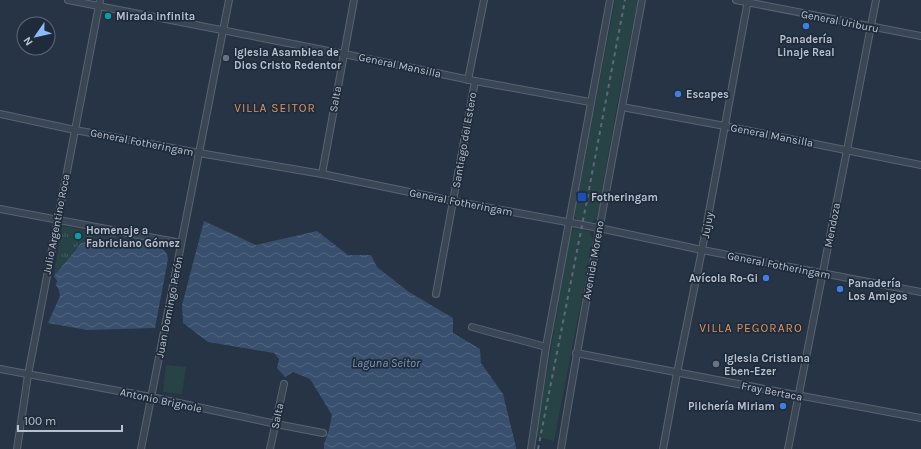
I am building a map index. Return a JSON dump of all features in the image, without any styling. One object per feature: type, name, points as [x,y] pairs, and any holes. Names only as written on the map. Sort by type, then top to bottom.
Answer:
[{"type":"street","name":"General Mansilla","points":[[68,0],[99,3],[223,30],[590,102]]},
{"type":"street","name":"Juan Domingo Perón","points":[[141,449],[229,0]]},
{"type":"street","name":"Salta","points":[[322,174],[354,0]]},
{"type":"street","name":"Santiago del Estero","points":[[436,294],[453,201],[484,0]]},
{"type":"street","points":[[531,449],[546,347],[610,0]]},
{"type":"street","name":"Avenida Moreno","points":[[561,449],[576,353],[642,0]]},
{"type":"street","name":"General Uriburu","points":[[736,0],[748,1],[870,27],[921,36]]},
{"type":"street","name":"Mendoza","points":[[788,449],[876,0]]},
{"type":"street","name":"Jujuy","points":[[663,449],[702,250],[748,1]]},
{"type":"street","name":"Julio Argentino Roca","points":[[17,449],[28,375],[99,3]]},
{"type":"street","name":"General Mansilla","points":[[622,107],[921,165]]},
{"type":"street","name":"General Fotheringam","points":[[0,114],[75,130],[322,174],[453,201],[599,228],[823,274],[921,292]]},
{"type":"street","points":[[0,209],[181,243]]},
{"type":"street","points":[[472,328],[546,347]]},
{"type":"street","name":"Fray Bertaca","points":[[576,353],[921,418]]},
{"type":"street","name":"Antonio Brignole","points":[[0,369],[151,396],[276,424],[322,432]]},
{"type":"street","name":"Salta","points":[[270,449],[284,384]]},
{"type":"green space","points":[[615,0],[638,0],[617,105],[597,219],[590,223],[579,221],[574,216]]},
{"type":"green space","points":[[62,226],[170,245],[163,249],[122,241],[99,239],[82,242],[54,276]]},
{"type":"green space","points":[[573,229],[589,231],[593,240],[554,441],[536,437],[570,237]]},
{"type":"green space","points":[[166,365],[186,367],[182,394],[163,392]]},
{"type":"water","name":"Laguna Seitor","points":[[204,221],[256,245],[317,231],[348,255],[371,255],[377,267],[409,292],[453,318],[453,333],[480,349],[481,363],[503,394],[516,449],[324,449],[332,415],[310,379],[293,372],[285,377],[277,368],[279,359],[274,353],[208,342],[183,323],[182,305]]},
{"type":"water","points":[[93,240],[117,240],[163,249],[167,254],[168,259],[155,328],[87,330],[48,323],[60,296],[56,285],[57,281],[54,276],[81,243]]},
{"type":"railway","points":[[538,449],[625,0]]},
{"type":"place","name":"Mirada infinita","points":[[108,16]]},
{"type":"place","name":"Panadería Linaje Real","points":[[806,26]]},
{"type":"place","name":"Iglesia Asamblea de Dios Cristo Redentor","points":[[226,58]]},
{"type":"place","name":"Escapes","points":[[678,94]]},
{"type":"place","name":"Fotheringam","points":[[582,197]]},
{"type":"place","name":"Homenaje a Fabriciano Gómez","points":[[78,236]]},
{"type":"place","name":"Avícola Ro-Gi","points":[[766,278]]},
{"type":"place","name":"Panadería Los Amigos","points":[[840,289]]},
{"type":"place","name":"Iglesia Cristiana Eben-Ezer","points":[[716,364]]},
{"type":"place","name":"Pilchería Miriam","points":[[783,406]]},
{"type":"district","name":"VILLA SEITOR","points":[[275,108]]},
{"type":"district","name":"VILLA PEGORARO","points":[[751,328]]}]
